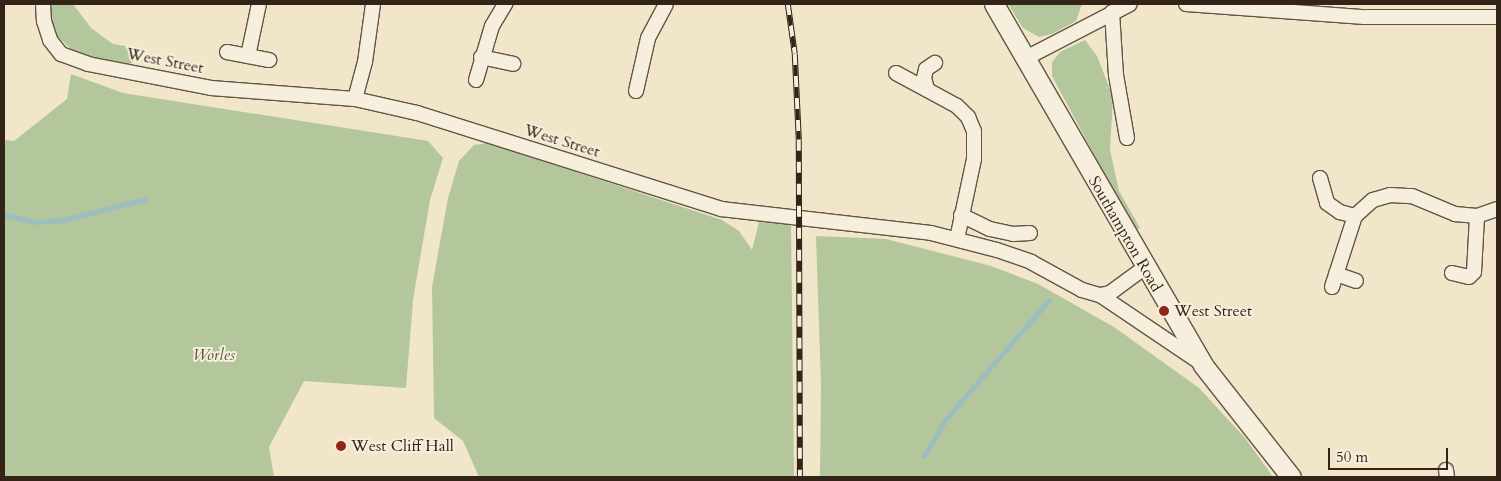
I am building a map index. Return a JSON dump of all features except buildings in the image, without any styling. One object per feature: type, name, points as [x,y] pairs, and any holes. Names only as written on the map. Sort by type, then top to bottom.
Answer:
[{"type":"street","name":"West Street","points":[[43,4],[44,21],[50,40],[61,54],[88,64],[211,88],[355,99],[418,113],[721,209],[932,233],[1031,262],[1082,290],[1100,296],[1203,365]]},
{"type":"street","points":[[248,56],[259,4]]},
{"type":"street","points":[[355,99],[365,62],[373,4]]},
{"type":"street","points":[[476,80],[481,57],[493,24],[505,4]]},
{"type":"street","points":[[636,91],[648,38],[666,4]]},
{"type":"street","name":"Southampton Road","points":[[994,4],[1144,268],[1203,365],[1291,477]]},
{"type":"street","points":[[1024,59],[1130,4]]},
{"type":"street","points":[[1186,4],[1374,17],[1497,17]]},
{"type":"street","points":[[1112,12],[1116,74],[1127,138]]},
{"type":"street","points":[[227,52],[268,60]]},
{"type":"street","points":[[481,57],[513,64]]},
{"type":"street","points":[[927,89],[924,78],[926,69],[935,63]]},
{"type":"street","points":[[896,73],[957,106],[968,117],[974,131],[974,159],[957,239]]},
{"type":"street","points":[[1320,178],[1327,203],[1340,212],[1355,216]]},
{"type":"street","points":[[1356,281],[1334,280],[1355,216],[1373,200],[1390,195],[1412,196],[1455,214],[1477,216],[1497,209]]},
{"type":"street","points":[[961,216],[990,229],[1013,234],[1030,233]]},
{"type":"street","points":[[1452,273],[1469,277],[1474,272],[1477,216]]},
{"type":"street","points":[[1100,296],[1110,293],[1144,268]]},
{"type":"green space","points":[[50,4],[73,4],[91,28],[113,44],[138,48],[138,57],[129,65],[97,61],[74,52],[55,34],[49,18]]},
{"type":"green space","points":[[1008,4],[1082,4],[1076,21],[1052,34],[1039,37],[1023,28]]},
{"type":"green space","points":[[1085,40],[1097,56],[1113,97],[1110,150],[1119,191],[1140,228],[1135,231],[1052,76],[1052,62],[1060,52]]},
{"type":"green space","name":"Worles","points":[[71,74],[123,93],[428,141],[443,158],[430,200],[413,300],[406,388],[304,381],[269,447],[274,477],[4,477],[4,140],[14,141],[67,99]]},
{"type":"green space","points":[[488,143],[722,220],[739,231],[752,250],[759,222],[791,223],[794,477],[479,477],[463,441],[434,418],[432,287],[448,198],[459,161],[474,145]]},
{"type":"green space","points":[[816,236],[886,239],[991,266],[1038,284],[1114,327],[1199,388],[1245,438],[1273,477],[820,477],[821,385]]},
{"type":"waterway","points":[[4,215],[36,222],[64,220],[145,199]]},
{"type":"waterway","points":[[924,456],[945,420],[1049,300]]},
{"type":"railway","points":[[788,4],[795,54],[799,140],[800,477]]},
{"type":"place","name":"West Street","points":[[1164,311]]},
{"type":"place","name":"West Cliff Hall","points":[[341,446]]}]
